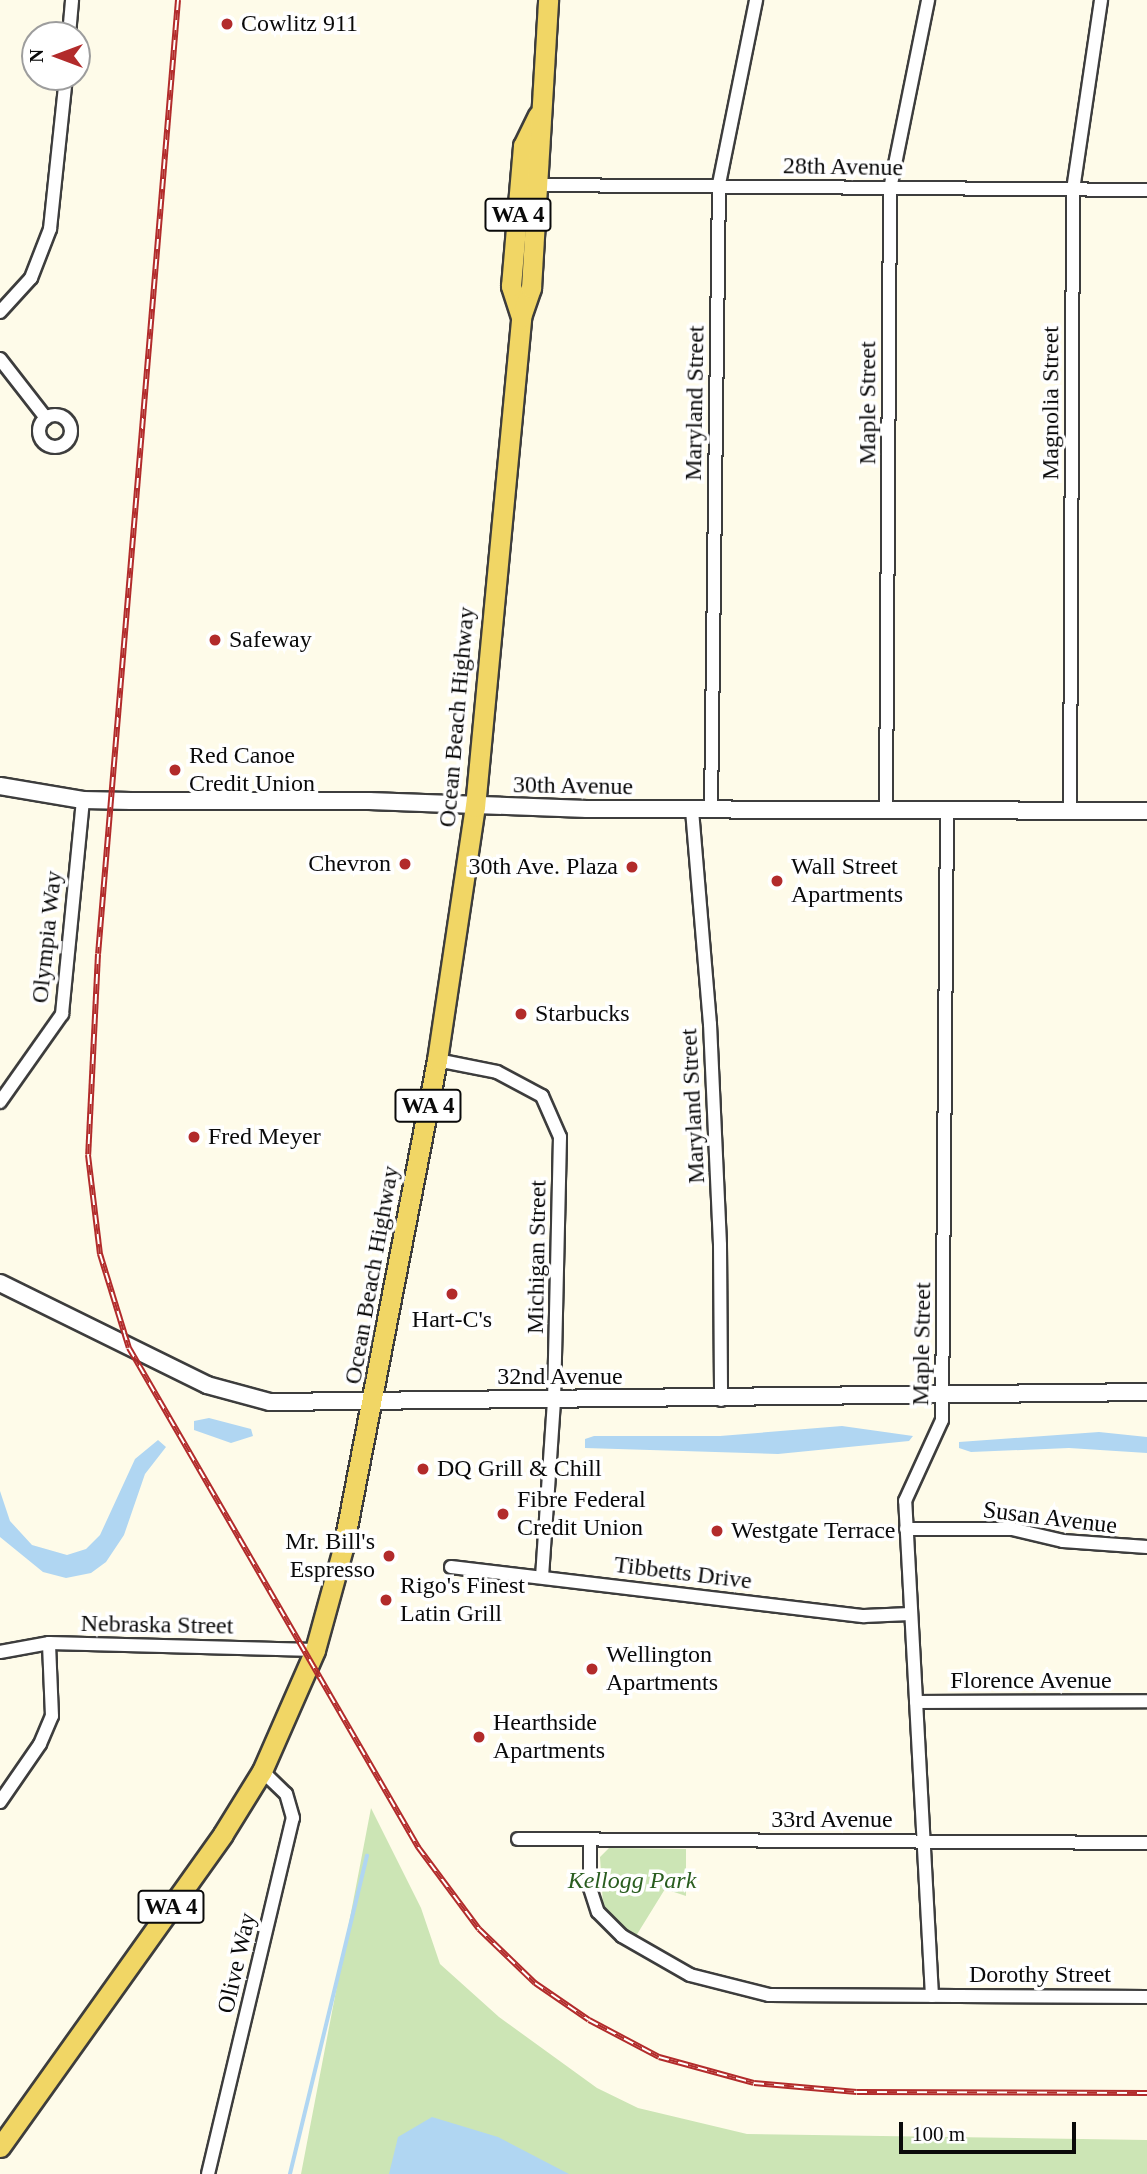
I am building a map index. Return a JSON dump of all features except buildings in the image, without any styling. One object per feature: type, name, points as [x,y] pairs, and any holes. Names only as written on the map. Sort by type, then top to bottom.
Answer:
[{"type":"main road","name":"Ocean Beach Highway","points":[[0,2147],[223,1834],[262,1771],[315,1650],[374,1403],[437,1059],[475,807],[521,317],[531,288],[542,140],[538,115],[548,0]]},
{"type":"main road","name":"Ocean Beach Highway","points":[[521,317],[511,286],[523,146],[538,115]]},
{"type":"street","points":[[70,21],[72,0]]},
{"type":"street","name":"Maryland Street","points":[[711,810],[719,184],[756,0]]},
{"type":"street","name":"Maple Street","points":[[886,809],[890,189],[928,0]]},
{"type":"street","name":"Magnolia Street","points":[[1070,809],[1073,190],[1101,0]]},
{"type":"street","points":[[0,312],[31,278],[50,229],[65,91]]},
{"type":"street","name":"28th Avenue","points":[[538,185],[719,184],[803,190],[1147,190]]},
{"type":"street","points":[[0,359],[46,418]]},
{"type":"street","name":"30th Avenue","points":[[0,786],[83,800],[369,801],[475,807],[692,810],[947,808],[1147,811]]},
{"type":"street","name":"Olympia Way","points":[[0,1102],[62,1014],[83,800]]},
{"type":"street","name":"Maple Street","points":[[932,1996],[909,1614],[905,1501],[933,1446],[942,1420],[947,808]]},
{"type":"street","name":"Maryland Street","points":[[692,810],[710,1024],[721,1400]]},
{"type":"street","name":"Michigan Street","points":[[437,1059],[497,1072],[542,1096],[560,1137],[554,1401],[542,1577]]},
{"type":"street","name":"32nd Avenue","points":[[0,1283],[155,1360],[243,1397],[270,1402],[721,1400],[1147,1392]]},
{"type":"street","name":"Susan Avenue","points":[[906,1530],[1012,1529],[1063,1541],[1147,1547]]},
{"type":"street","name":"Tibbetts Drive","points":[[451,1567],[864,1616],[909,1614]]},
{"type":"street","points":[[0,1802],[40,1744],[52,1716],[49,1643]]},
{"type":"street","name":"Nebraska Street","points":[[0,1653],[49,1643],[315,1650]]},
{"type":"street","name":"Florence Avenue","points":[[916,1702],[1147,1701]]},
{"type":"street","name":"Olive Way","points":[[208,2174],[293,1818],[286,1794],[262,1771]]},
{"type":"street","name":"33rd Avenue","points":[[518,1839],[1147,1843]]},
{"type":"street","name":"Dorothy Street","points":[[590,1841],[590,1888],[598,1912],[622,1936],[690,1975],[769,1995],[1147,1997]]},
{"type":"green space","points":[[371,1808],[421,1908],[440,1964],[499,2017],[597,2088],[638,2108],[747,2134],[1147,2140],[1147,2174],[301,2174]]},
{"type":"green space","name":"Kellogg Park","points":[[609,1848],[686,1849],[686,1896],[665,1889],[636,1936],[616,1922],[603,1905],[600,1857]]},
{"type":"water","points":[[209,1418],[251,1429],[253,1436],[231,1443],[194,1430],[194,1421]]},
{"type":"water","points":[[842,1426],[913,1436],[909,1441],[778,1454],[585,1448],[585,1439],[594,1436],[720,1436]]},
{"type":"water","points":[[1099,1432],[1147,1437],[1147,1453],[1069,1448],[971,1452],[959,1448],[959,1442]]},
{"type":"water","points":[[158,1440],[166,1447],[145,1474],[124,1535],[106,1562],[91,1573],[66,1578],[43,1572],[0,1537],[0,1491],[10,1521],[32,1545],[67,1555],[86,1549],[100,1535],[135,1459]]},
{"type":"water","points":[[432,2117],[498,2137],[569,2174],[389,2174],[398,2137]]},
{"type":"waterway","points":[[290,2174],[367,1856]]},
{"type":"railway","points":[[178,0],[98,954],[88,1155],[100,1254],[129,1348],[418,1847],[479,1929],[535,1983],[589,2020],[659,2057],[754,2083],[857,2092],[1147,2093]]},
{"type":"place","name":"Cowlitz 911","points":[[227,24]]},
{"type":"place","name":"Safeway","points":[[215,640]]},
{"type":"place","name":"Red Canoe Credit Union","points":[[175,770]]},
{"type":"place","name":"Chevron","points":[[405,864]]},
{"type":"place","name":"30th Ave. Plaza","points":[[632,867]]},
{"type":"place","name":"Wall Street Apartments","points":[[777,881]]},
{"type":"place","name":"Starbucks","points":[[521,1014]]},
{"type":"place","name":"Fred Meyer","points":[[194,1137]]},
{"type":"place","name":"Hart-C's","points":[[452,1294]]},
{"type":"place","name":"DQ Grill & Chill","points":[[423,1469]]},
{"type":"place","name":"Fibre Federal Credit Union","points":[[503,1514]]},
{"type":"place","name":"Westgate Terrace","points":[[717,1531]]},
{"type":"place","name":"Mr. Bill's Espresso","points":[[389,1556]]},
{"type":"place","name":"Rigo's Finest Latin Grill","points":[[386,1600]]},
{"type":"place","name":"Wellington Apartments","points":[[592,1669]]},
{"type":"place","name":"Hearthside Apartments","points":[[479,1737]]}]
